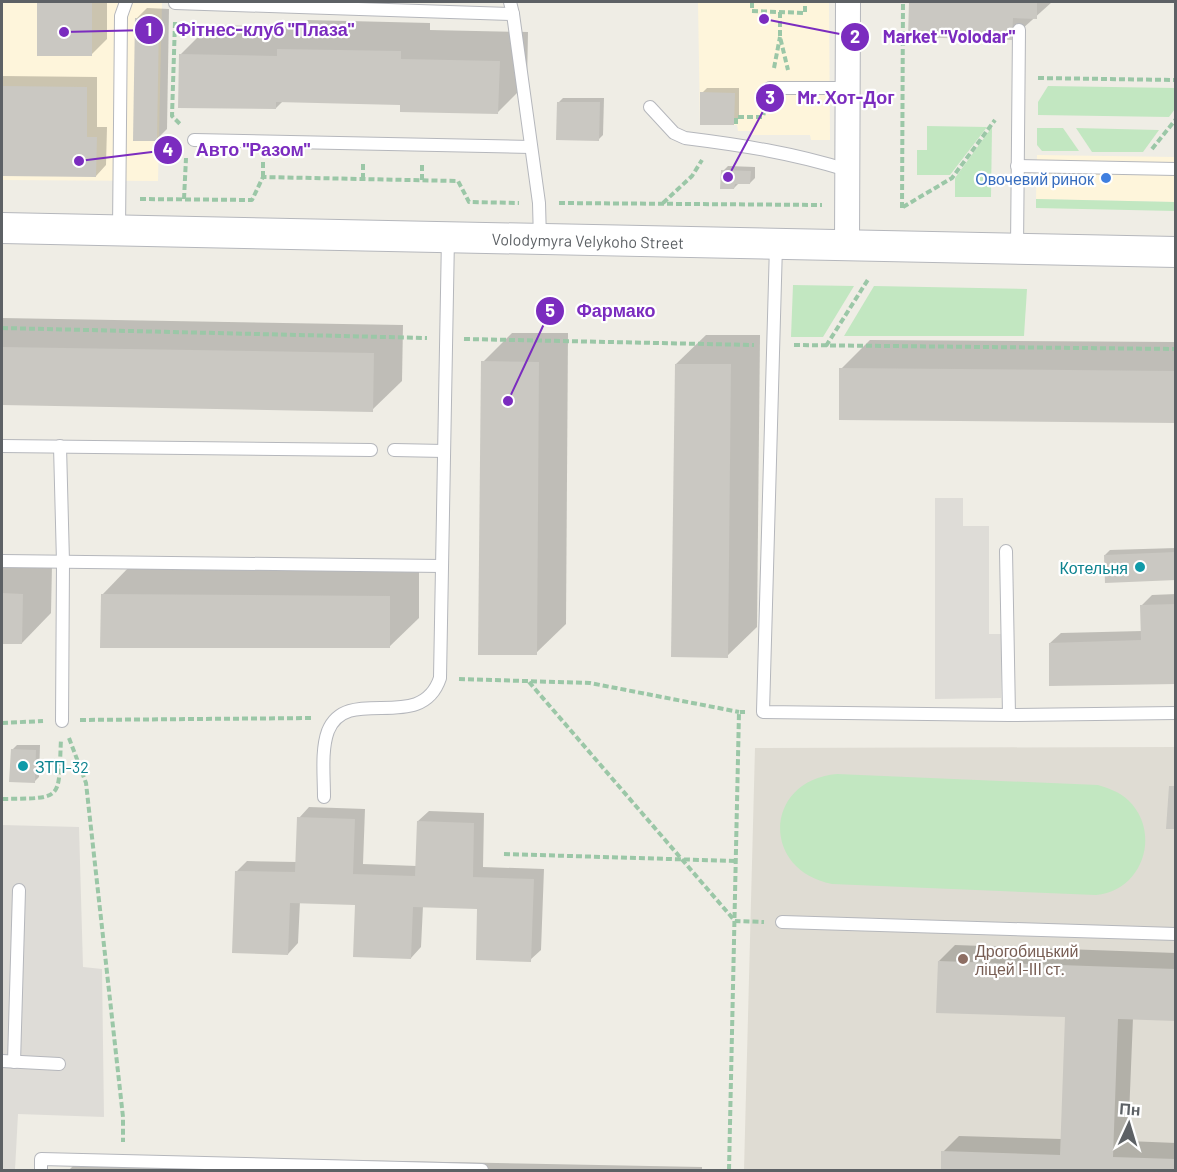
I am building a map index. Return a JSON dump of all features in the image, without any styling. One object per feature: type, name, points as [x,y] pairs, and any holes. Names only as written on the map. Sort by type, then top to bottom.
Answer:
[{"type":"street","points":[[847,245],[848,2]]},
{"type":"street","name":"Volodymyra Velykoho Street","points":[[2,228],[1176,252]]},
{"type":"lane","points":[[119,230],[121,16],[126,2]]},
{"type":"lane","points":[[510,2],[539,203],[540,240]]},
{"type":"lane","points":[[175,3],[513,14]]},
{"type":"lane","points":[[1017,248],[1019,30]]},
{"type":"lane","points":[[770,88],[848,88]]},
{"type":"lane","points":[[650,107],[674,133],[685,138],[760,147],[807,157],[847,170]]},
{"type":"lane","points":[[190,135],[531,147]]},
{"type":"lane","points":[[1017,166],[1176,169]]},
{"type":"lane","points":[[324,796],[325,748],[328,732],[336,718],[347,710],[407,707],[424,701],[436,691],[440,678],[448,237]]},
{"type":"lane","points":[[776,245],[763,712],[1009,715],[1176,713]]},
{"type":"lane","points":[[2,446],[372,450]]},
{"type":"lane","points":[[60,446],[63,562],[62,720]]},
{"type":"lane","points":[[394,450],[444,451]]},
{"type":"lane","points":[[1006,551],[1009,715]]},
{"type":"lane","points":[[2,561],[442,566]]},
{"type":"lane","points":[[15,1062],[19,890]]},
{"type":"lane","points":[[782,922],[1176,934]]},
{"type":"lane","points":[[2,1061],[59,1064]]},
{"type":"lane","points":[[41,1170],[41,1159],[482,1170]]},
{"type":"path","points":[[752,2],[752,10],[805,13],[805,2]]},
{"type":"path","points":[[903,2],[902,208],[952,178],[995,120]]},
{"type":"path","points":[[175,3],[172,116],[190,135]]},
{"type":"path","points":[[780,12],[780,37],[792,88]]},
{"type":"path","points":[[1018,78],[1176,80]]},
{"type":"path","points":[[1137,168],[1176,119]]},
{"type":"path","points":[[184,199],[186,151]]},
{"type":"path","points":[[120,199],[252,200],[263,177],[458,181],[469,202],[847,206]]},
{"type":"path","points":[[826,346],[869,278]]},
{"type":"path","points":[[2,328],[826,346],[1176,349]]},
{"type":"path","points":[[440,678],[590,682],[739,712],[763,712]]},
{"type":"path","points":[[530,682],[735,921],[782,922]]},
{"type":"path","points":[[729,1170],[739,712]]},
{"type":"path","points":[[2,723],[62,720],[336,718]]},
{"type":"path","points":[[2,799],[44,798],[53,795],[59,787],[62,720]]},
{"type":"path","points":[[62,720],[86,783],[123,1116],[122,1161]]},
{"type":"path","points":[[504,854],[736,861]]},
{"type":"shaded area","points":[[2,2],[162,2],[158,181],[2,180]]},
{"type":"shaded area","points":[[698,2],[829,2],[830,140],[811,140],[810,135],[751,135],[751,131],[738,131],[737,125],[700,125]]},
{"type":"shaded area","name":"Овочевий ринок","points":[[1037,155],[1175,157],[1175,202],[1036,199]]},
{"type":"shaded area","points":[[935,498],[963,498],[963,526],[989,526],[989,634],[1001,634],[1001,698],[935,699]]},
{"type":"shaded area","name":"Дрогобицький ліцей І-ІІІ ст.","points":[[1175,747],[1175,1170],[744,1170],[755,748]]},
{"type":"shaded area","points":[[2,825],[79,827],[83,967],[102,969],[104,1117],[18,1114],[15,1170],[2,1170]]},
{"type":"green space","points":[[1048,86],[1175,88],[1175,109],[1169,117],[1038,115],[1038,102]]},
{"type":"green space","points":[[927,126],[987,127],[950,175],[917,175],[917,150],[927,150]]},
{"type":"green space","points":[[992,127],[991,197],[955,197],[955,178]]},
{"type":"green space","points":[[1037,128],[1063,128],[1079,151],[1042,151],[1037,145]]},
{"type":"green space","points":[[1076,128],[1159,130],[1143,152],[1092,152]]},
{"type":"green space","points":[[1036,199],[1175,202],[1175,211],[1036,208]]},
{"type":"green space","points":[[793,285],[854,286],[823,337],[791,337]]},
{"type":"green space","points":[[874,286],[1027,289],[1024,336],[844,336]]},
{"type":"green space","points":[[837,774],[1098,785],[1121,795],[1138,813],[1144,828],[1145,843],[1142,858],[1136,872],[1126,883],[1112,891],[1096,895],[832,884],[809,876],[792,862],[783,845],[780,826],[784,808],[795,792],[813,780]]},
{"type":"building","points":[[37,2],[92,2],[92,56],[37,56]]},
{"type":"building","points":[[909,2],[1037,2],[1037,19],[1013,18],[1012,40],[908,37]]},
{"type":"building","points":[[135,18],[159,19],[157,141],[133,141]]},
{"type":"building","points":[[277,49],[401,51],[401,59],[500,61],[498,114],[400,112],[400,105],[276,102],[276,109],[178,108],[179,54],[277,56]]},
{"type":"building","points":[[2,86],[87,87],[87,137],[97,137],[96,177],[2,176]]},
{"type":"building","points":[[700,92],[735,93],[734,125],[700,125]]},
{"type":"building","points":[[557,102],[600,102],[599,141],[556,140]]},
{"type":"building","points":[[721,170],[751,171],[750,184],[735,184],[734,189],[720,189]]},
{"type":"building","points":[[2,347],[374,353],[373,412],[2,405]]},
{"type":"building","points":[[481,361],[539,362],[537,655],[478,655]]},
{"type":"building","points":[[675,364],[731,364],[728,658],[671,657]]},
{"type":"building","points":[[839,368],[1176,371],[1176,423],[839,420]]},
{"type":"building","name":"Котельня","points":[[1176,552],[1176,580],[1105,583],[1104,555]]},
{"type":"building","points":[[2,593],[23,594],[22,644],[2,644]]},
{"type":"building","points":[[101,594],[390,596],[390,648],[100,648]]},
{"type":"building","points":[[1176,604],[1176,684],[1049,686],[1049,643],[1141,640],[1140,605]]},
{"type":"building","name":"ЗТП-32","points":[[11,749],[36,750],[35,783],[9,782]]},
{"type":"building","points":[[1169,786],[1176,786],[1176,829],[1166,829]]},
{"type":"building","points":[[297,817],[355,819],[353,874],[415,876],[417,821],[474,823],[473,877],[534,879],[531,962],[476,960],[477,909],[413,907],[411,959],[353,957],[355,905],[290,903],[288,955],[232,953],[235,871],[295,872]]},
{"type":"building","points":[[938,961],[1176,969],[1176,1021],[1118,1019],[1113,1157],[1176,1159],[1176,1170],[941,1170],[941,1151],[1060,1155],[1065,1017],[936,1013]]},
{"type":"place","name":"Market \"Volodar\"","points":[[764,19]]},
{"type":"place","name":"Фітнес-клуб \"Плаза\"","points":[[64,32]]},
{"type":"place","name":"Авто \"Разом\"","points":[[79,161]]},
{"type":"place","name":"Mr. Хот-Дог","points":[[728,177]]},
{"type":"place","name":"Овочевий ринок","points":[[1106,178]]},
{"type":"place","name":"Фармако","points":[[508,401]]},
{"type":"place","name":"Котельня","points":[[1140,567]]},
{"type":"place","name":"ЗТП-32","points":[[23,766]]},
{"type":"place","name":"Дрогобицький ліцей І-ІІІ ст.","points":[[963,959]]}]
